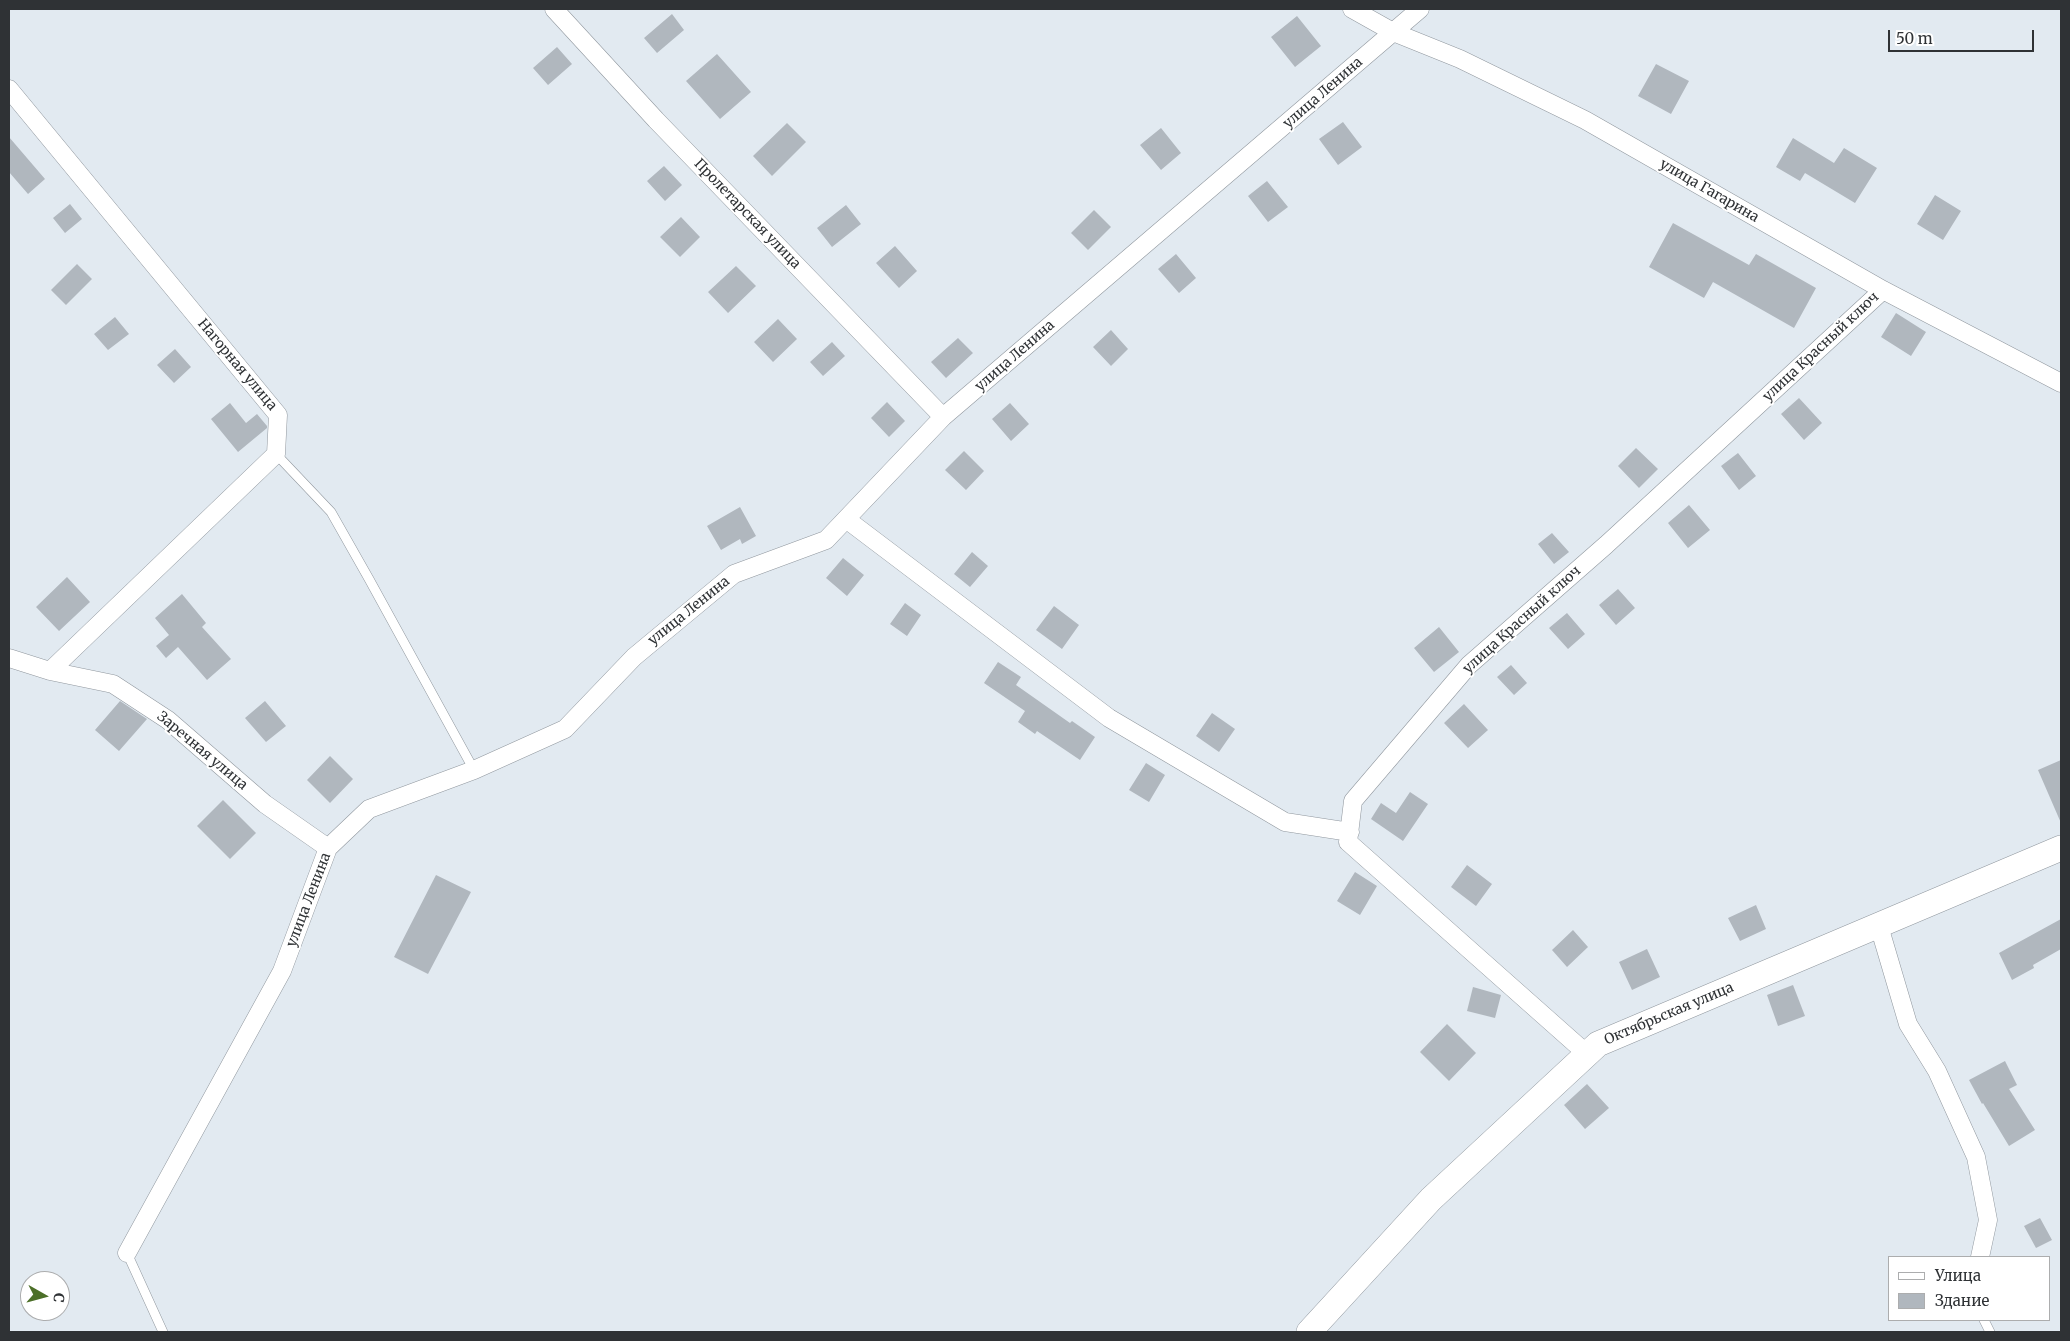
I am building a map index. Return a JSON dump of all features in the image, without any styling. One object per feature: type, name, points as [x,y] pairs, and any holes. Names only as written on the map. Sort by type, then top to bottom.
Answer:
[{"type":"street","name":"Пролетарская улица","points":[[554,9],[656,120],[943,417]]},
{"type":"street","name":"улица Гагарина","points":[[1352,9],[1393,32],[1460,59],[1585,120],[1883,290],[2061,383]]},
{"type":"street","name":"улица Ленина","points":[[127,1253],[282,972],[328,848],[369,809],[474,770],[565,729],[634,657],[734,574],[826,540],[943,417],[1420,9]]},
{"type":"street","name":"Нагорная улица","points":[[9,89],[278,415],[276,454]]},
{"type":"street","name":"улица Красный ключ","points":[[1350,832],[1353,802],[1469,665],[1606,545],[1883,290]]},
{"type":"street","points":[[50,671],[276,454]]},
{"type":"street","points":[[846,520],[1109,718],[1285,822],[1350,832],[1348,842],[1587,1054]]},
{"type":"street","name":"Заречная улица","points":[[9,658],[50,671],[113,684],[168,720],[265,804],[328,848]]},
{"type":"street","name":"Октябрьская улица","points":[[1309,1332],[1431,1199],[1598,1044],[2061,848]]},
{"type":"street","points":[[1879,926],[1908,1024],[1937,1071],[1976,1157],[1988,1220],[1980,1256]]},
{"type":"lane","points":[[276,454],[331,512],[474,770]]},
{"type":"lane","points":[[127,1253],[163,1332]]},
{"type":"building","points":[[672,14],[684,30],[657,53],[644,38]]},
{"type":"building","points":[[1297,16],[1321,46],[1295,67],[1271,37]]},
{"type":"building","points":[[557,47],[572,64],[548,85],[533,68]]},
{"type":"building","points":[[717,54],[751,92],[720,119],[686,81]]},
{"type":"building","points":[[1656,64],[1689,81],[1671,114],[1638,96]]},
{"type":"building","points":[[1343,122],[1362,147],[1338,165],[1319,139]]},
{"type":"building","points":[[787,123],[806,142],[772,176],[753,156]]},
{"type":"building","points":[[1161,128],[1181,153],[1161,170],[1140,145]]},
{"type":"building","points":[[9,137],[45,179],[28,194],[9,172]]},
{"type":"building","points":[[1793,138],[1834,163],[1844,148],[1877,168],[1855,203],[1805,173],[1800,181],[1776,167]]},
{"type":"building","points":[[664,166],[682,185],[665,201],[647,181]]},
{"type":"building","points":[[1267,181],[1288,207],[1268,222],[1248,196]]},
{"type":"building","points":[[1935,195],[1961,211],[1943,240],[1917,224]]},
{"type":"building","points":[[70,204],[82,219],[65,233],[53,218]]},
{"type":"building","points":[[846,205],[861,224],[832,247],[817,228]]},
{"type":"building","points":[[1094,210],[1111,227],[1088,250],[1071,233]]},
{"type":"building","points":[[681,217],[700,237],[680,257],[660,237]]},
{"type":"building","points":[[1673,223],[1749,265],[1756,254],[1816,288],[1794,328],[1713,282],[1704,298],[1649,267]]},
{"type":"building","points":[[895,246],[917,271],[899,288],[876,263]]},
{"type":"building","points":[[1176,254],[1196,278],[1179,293],[1158,269]]},
{"type":"building","points":[[77,264],[92,279],[66,305],[51,290]]},
{"type":"building","points":[[736,266],[756,286],[728,313],[708,292]]},
{"type":"building","points":[[1896,313],[1926,332],[1911,356],[1881,337]]},
{"type":"building","points":[[115,317],[129,334],[108,350],[94,334]]},
{"type":"building","points":[[778,319],[797,339],[773,362],[754,342]]},
{"type":"building","points":[[1111,330],[1128,349],[1111,366],[1093,347]]},
{"type":"building","points":[[958,338],[973,353],[946,378],[931,362]]},
{"type":"building","points":[[832,342],[845,356],[823,376],[810,362]]},
{"type":"building","points":[[175,349],[191,367],[174,383],[157,365]]},
{"type":"building","points":[[1799,398],[1822,423],[1804,440],[1781,414]]},
{"type":"building","points":[[887,402],[905,421],[889,437],[871,418]]},
{"type":"building","points":[[230,403],[246,423],[257,414],[267,426],[238,452],[211,419]]},
{"type":"building","points":[[1010,403],[1029,424],[1011,441],[992,419]]},
{"type":"building","points":[[1636,448],[1658,469],[1639,488],[1618,466]]},
{"type":"building","points":[[964,451],[984,471],[966,490],[945,470]]},
{"type":"building","points":[[1738,453],[1756,476],[1739,490],[1721,466]]},
{"type":"building","points":[[1689,505],[1710,530],[1688,548],[1668,523]]},
{"type":"building","points":[[740,507],[756,536],[742,544],[740,539],[721,550],[707,526]]},
{"type":"building","points":[[1552,533],[1569,552],[1554,564],[1538,544]]},
{"type":"building","points":[[972,552],[988,566],[970,587],[954,574]]},
{"type":"building","points":[[843,558],[864,575],[847,596],[826,578]]},
{"type":"building","points":[[67,577],[90,602],[59,631],[36,607]]},
{"type":"building","points":[[1618,589],[1635,608],[1616,625],[1599,605]]},
{"type":"building","points":[[182,594],[206,623],[202,627],[231,659],[207,680],[178,647],[166,658],[156,646],[169,635],[155,618]]},
{"type":"building","points":[[905,603],[921,615],[907,636],[890,624]]},
{"type":"building","points":[[1054,606],[1079,625],[1062,649],[1036,630]]},
{"type":"building","points":[[1567,613],[1585,634],[1568,649],[1549,628]]},
{"type":"building","points":[[1439,627],[1459,652],[1434,672],[1414,648]]},
{"type":"building","points":[[998,662],[1021,677],[1016,685],[1070,723],[1072,721],[1095,737],[1080,760],[1037,731],[1035,734],[1018,722],[1025,711],[984,683]]},
{"type":"building","points":[[1511,665],[1527,683],[1514,695],[1497,677]]},
{"type":"building","points":[[120,701],[147,719],[119,751],[95,730]]},
{"type":"building","points":[[265,701],[286,726],[266,742],[245,718]]},
{"type":"building","points":[[1464,704],[1488,730],[1468,748],[1444,723]]},
{"type":"building","points":[[1212,713],[1235,729],[1219,752],[1196,736]]},
{"type":"building","points":[[330,756],[353,779],[330,803],[307,780]]},
{"type":"building","points":[[2061,760],[2061,823],[2038,770]]},
{"type":"building","points":[[1146,763],[1165,775],[1149,802],[1129,790]]},
{"type":"building","points":[[1410,792],[1428,804],[1403,841],[1371,819],[1381,803],[1396,813]]},
{"type":"building","points":[[223,800],[256,833],[230,859],[197,826]]},
{"type":"building","points":[[1467,865],[1492,884],[1476,906],[1451,887]]},
{"type":"building","points":[[1355,872],[1377,886],[1360,915],[1337,901]]},
{"type":"building","points":[[436,875],[471,892],[428,974],[394,957]]},
{"type":"building","points":[[1756,905],[1766,929],[1740,941],[1728,918]]},
{"type":"building","points":[[2061,919],[2061,949],[2033,965],[2034,968],[2012,980],[1999,953]]},
{"type":"building","points":[[1573,930],[1588,947],[1567,967],[1552,950]]},
{"type":"building","points":[[1647,949],[1660,977],[1632,990],[1619,962]]},
{"type":"building","points":[[1793,985],[1805,1016],[1778,1026],[1767,995]]},
{"type":"building","points":[[1473,987],[1501,995],[1495,1018],[1467,1011]]},
{"type":"building","points":[[1447,1024],[1476,1053],[1449,1081],[1420,1052]]},
{"type":"building","points":[[2005,1061],[2017,1085],[2009,1089],[2035,1130],[2009,1146],[1969,1080]]},
{"type":"building","points":[[1587,1084],[1609,1108],[1585,1129],[1564,1105]]},
{"type":"building","points":[[2040,1218],[2052,1240],[2036,1248],[2024,1226]]}]
